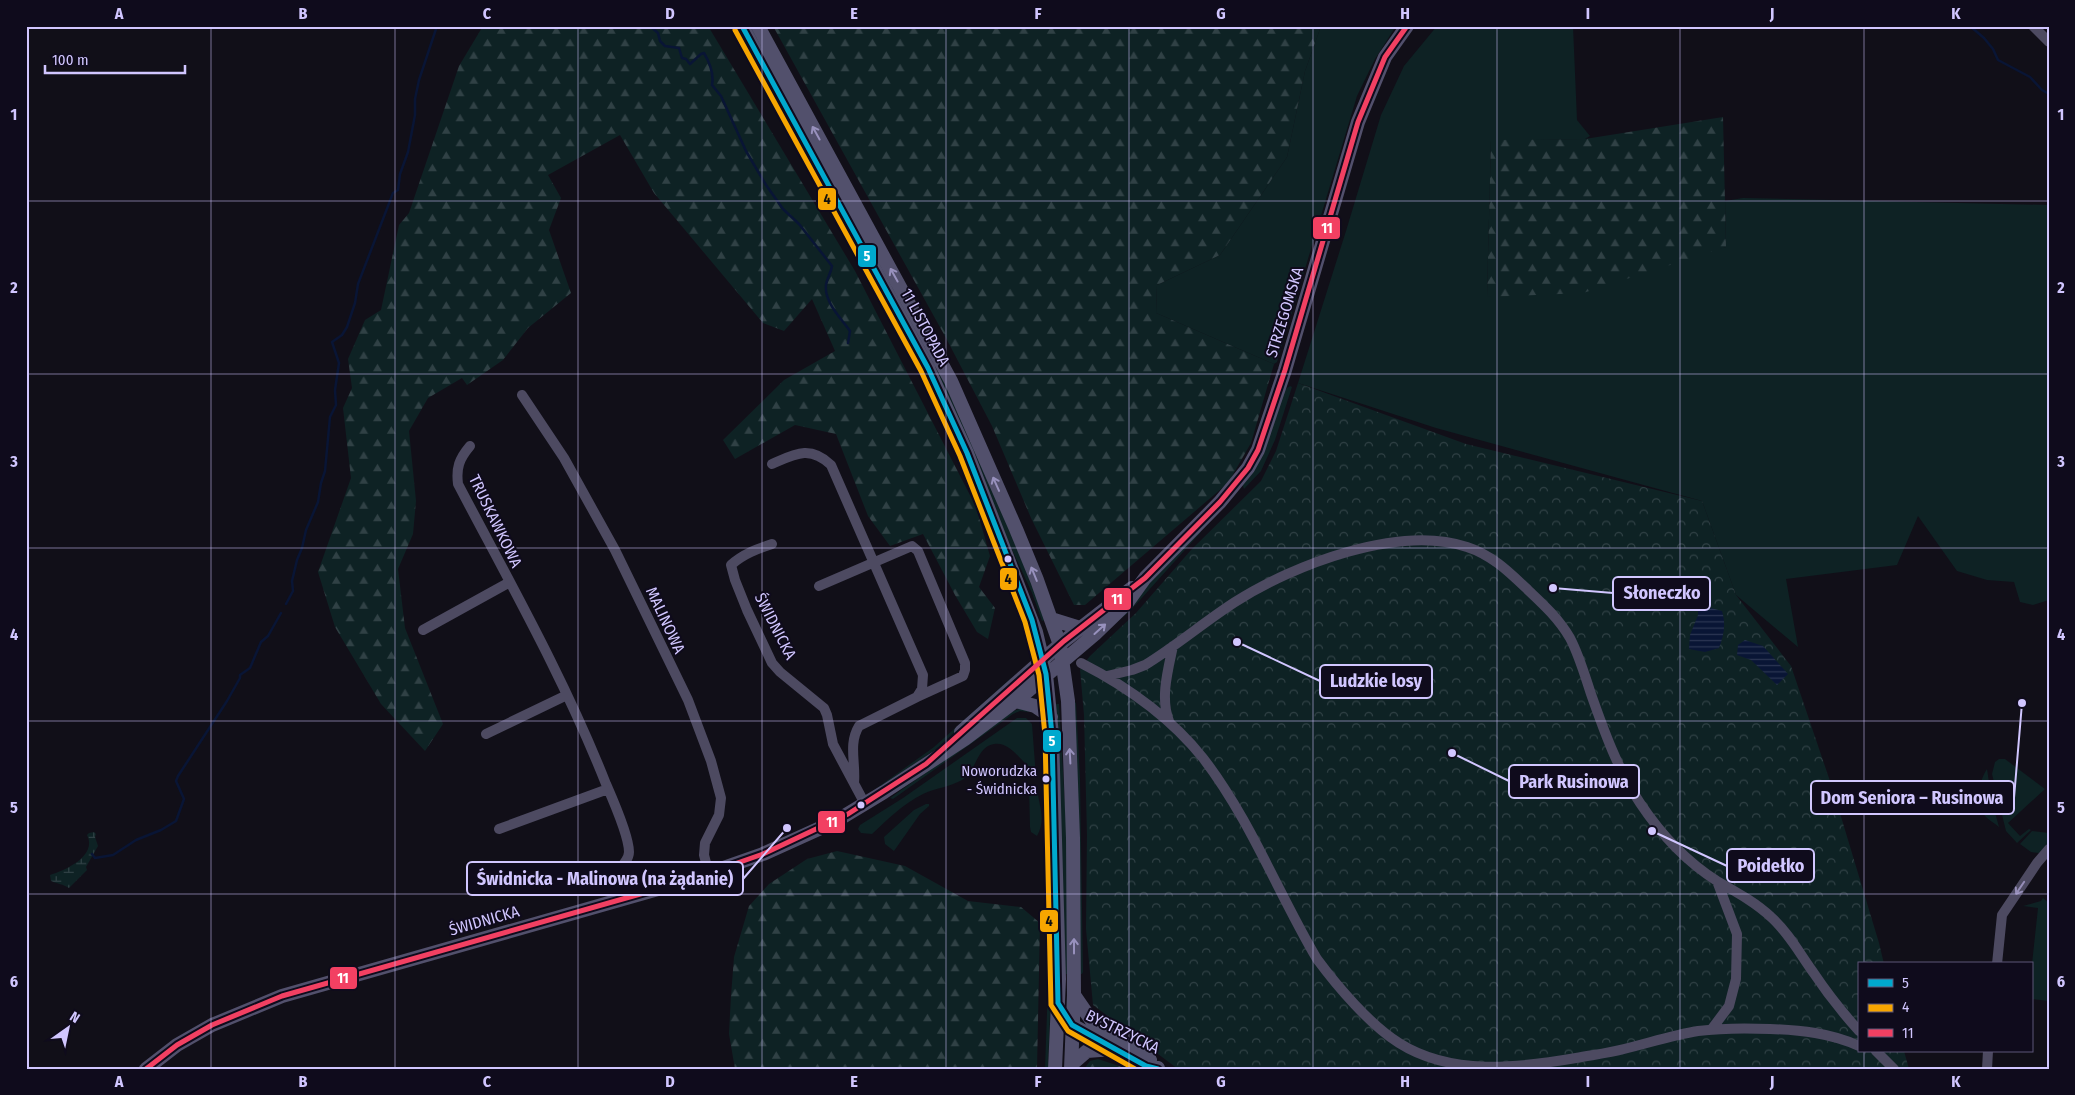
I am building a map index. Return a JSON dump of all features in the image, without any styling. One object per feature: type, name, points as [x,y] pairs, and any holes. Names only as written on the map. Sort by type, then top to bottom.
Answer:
[{"type":"main road","name":"11 LISTOPADA","points":[[742,26],[928,368],[967,452],[1032,620],[1046,674],[1051,716],[1058,1003],[1054,1069]]},
{"type":"main road","name":"11 LISTOPADA","points":[[758,26],[951,381],[1016,529],[1060,645],[1068,701],[1075,919],[1071,1066]]},
{"type":"main road","name":"STRZEGOMSKA","points":[[1060,645],[1145,578],[1220,502],[1248,468],[1258,450],[1308,297],[1358,122],[1385,57],[1407,26]]},
{"type":"main road","name":"STRZEGOMSKA","points":[[1046,674],[1105,625],[1127,603],[1145,578]]},
{"type":"main road","points":[[1051,619],[1080,628]]},
{"type":"main road","name":"ŚWIDNICKA","points":[[926,764],[1060,645]]},
{"type":"main road","name":"ŚWIDNICKA","points":[[146,1069],[194,1035],[264,1002],[335,980],[709,874],[780,847],[865,804],[964,739],[1016,701],[1046,674]]},
{"type":"main road","points":[[1016,701],[1035,706],[1051,716]]},
{"type":"main road","name":"BYSTRZYCKA","points":[[1074,995],[1094,1024],[1159,1068]]},
{"type":"main road","name":"BYSTRZYCKA","points":[[1058,1003],[1072,1026],[1146,1066],[1159,1068]]},
{"type":"main road","name":"BYSTRZYCKA","points":[[1056,1038],[1072,1026],[1094,1024]]},
{"type":"main road","points":[[1071,1066],[1088,1051],[1114,1049]]},
{"type":"street","points":[[2034,26],[2049,42]]},
{"type":"street","name":"MALINOWA","points":[[522,395],[564,458],[616,550],[688,700],[711,761],[721,798],[719,815],[705,843],[704,855],[709,874]]},
{"type":"street","name":"TRUSKAWKOWA","points":[[470,446],[460,458],[456,472],[458,484],[568,695],[608,789],[629,852],[627,860],[613,877],[615,902]]},
{"type":"street","points":[[772,464],[804,452],[814,453],[831,464],[923,675],[922,689],[917,697]]},
{"type":"street","points":[[1107,676],[1145,665],[1236,601],[1283,576],[1359,548],[1434,541],[1466,546],[1492,558],[1554,615],[1571,640],[1606,737],[1640,804],[1667,838],[1695,865],[1717,881],[1736,890],[1773,918],[1785,931],[1829,996],[1858,1031]]},
{"type":"street","name":"ŚWIDNICKA","points":[[772,544],[754,550],[731,565],[735,580],[772,662],[780,672],[824,708],[833,744],[865,804]]},
{"type":"street","name":"ŚWIDNICKA","points":[[819,586],[912,546],[918,551],[965,663],[966,670],[963,676],[859,726],[853,740],[852,749],[855,771],[854,783]]},
{"type":"street","name":"TRUSKAWKOWA","points":[[423,630],[510,582]]},
{"type":"street","points":[[1171,724],[1166,712],[1165,692],[1173,646]]},
{"type":"street","points":[[1081,663],[1107,676],[1171,724],[1203,758],[1226,792],[1317,959],[1331,978],[1364,1013],[1398,1042],[1433,1059],[1489,1067],[1529,1066],[1622,1050],[1661,1039],[1711,1030],[1735,1028],[1788,1030],[1835,1036],[1858,1046]]},
{"type":"street","points":[[486,734],[568,695]]},
{"type":"street","points":[[499,829],[608,789]]},
{"type":"street","points":[[1997,962],[2002,915],[2037,863],[2049,849]]},
{"type":"street","points":[[1711,1030],[1729,1006],[1736,979],[1737,934],[1717,881]]},
{"type":"street","points":[[1987,1069],[1988,1052]]},
{"type":"street","points":[[1875,1053],[1894,1069]]},
{"type":"green space","points":[[483,26],[708,26],[855,271],[976,507],[990,556],[979,587],[995,608],[988,639],[977,632],[923,534],[890,546],[868,516],[836,434],[795,425],[735,459],[723,440],[784,380],[835,351],[812,299],[784,331],[763,323],[654,193],[620,135],[548,175],[561,198],[549,230],[571,293],[528,328],[503,360],[467,385],[462,378],[428,398],[409,431],[416,501],[413,534],[398,569],[405,628],[443,724],[425,751],[381,704],[335,627],[318,572],[351,478],[343,408],[352,388],[348,359],[365,320],[381,310],[399,225],[409,213],[459,66]]},
{"type":"green space","points":[[749,26],[753,26],[933,357],[992,487],[1046,620],[1042,621],[1032,593],[1008,541]]},
{"type":"green space","points":[[773,26],[1321,26],[1305,71],[1287,157],[1220,255],[1157,285],[1156,313],[1274,364],[1251,443],[1228,483],[1085,605],[1074,605],[1031,518],[992,426],[946,338]]},
{"type":"green space","points":[[1321,26],[1396,26],[1375,59],[1357,96],[1277,362],[1274,364],[1156,313],[1157,285],[1220,255],[1287,157],[1305,71]]},
{"type":"green space","points":[[1437,26],[1573,26],[1577,120],[1590,136],[1585,139],[1491,141],[1487,297],[1726,247],[1725,201],[1743,198],[2049,205],[2049,600],[2033,605],[2020,602],[2014,582],[1987,580],[1957,571],[1918,516],[1897,565],[1786,579],[1798,647],[1736,595],[1702,501],[1436,428],[1298,383],[1381,115],[1404,66]]},
{"type":"green space","points":[[1723,117],[1726,247],[1583,293],[1487,297],[1491,140],[1585,139]]},
{"type":"green space","points":[[1298,383],[1466,444],[1702,501],[1736,595],[1791,666],[1833,790],[1879,943],[1884,962],[1858,962],[1858,1052],[1904,1052],[1909,1069],[1178,1069],[1093,1005],[1086,929],[1087,835],[1084,715],[1080,669],[1090,656],[1136,613],[1191,550],[1261,481],[1276,451]]},
{"type":"green space","points":[[1290,386],[1292,387],[1275,440],[1261,471],[1244,489],[1242,483],[1284,390]]},
{"type":"green space","points":[[1195,531],[1201,532],[1131,610],[1103,634]]},
{"type":"green space","points":[[1013,678],[939,747],[883,786],[874,790],[934,747]]},
{"type":"green space","points":[[1074,702],[1076,703],[1080,778],[1082,974],[1079,974]]},
{"type":"green space","points":[[1055,704],[1059,704],[1066,821],[1069,974],[1065,974]]},
{"type":"green space","points":[[1021,708],[1030,709],[1028,712],[1020,711],[1013,714],[893,799],[890,798],[1011,712]]},
{"type":"green space","points":[[1017,718],[1026,718],[1032,724],[1036,777],[1028,777],[1028,766],[1013,751],[1004,745],[994,744],[988,746],[980,754],[971,771],[962,780],[928,792],[909,802],[872,834],[861,833],[858,829],[860,825],[903,798]]},
{"type":"green space","points":[[1999,759],[2005,759],[2045,789],[2008,823],[2020,836],[2029,829],[2031,830],[2017,843],[2006,831],[1992,774],[1995,762]]},
{"type":"green space","points":[[1987,769],[1992,802],[1999,827],[1985,816],[1980,808],[1980,788]]},
{"type":"green space","points":[[1029,786],[1037,786],[1042,817],[1037,836],[1031,832],[1030,827]]},
{"type":"green space","points":[[929,804],[929,806],[920,814],[894,851],[885,844],[884,837],[914,810]]},
{"type":"green space","points":[[2032,831],[2049,833],[2049,842],[2039,853],[2031,852],[2020,844]]},
{"type":"green space","points":[[94,832],[98,846],[86,867],[87,870],[69,888],[51,881],[50,875],[71,866],[84,856],[88,850],[89,843],[87,835]]},
{"type":"green space","points":[[837,851],[905,866],[968,901],[1021,907],[1040,923],[1037,1069],[735,1069],[729,1034],[734,957],[749,906],[769,884],[807,859]]},
{"type":"green space","points":[[1044,854],[1046,859],[1046,885],[1051,906],[1050,974],[1048,962],[1048,902],[1044,886]]},
{"type":"green space","points":[[2043,898],[2049,903],[2049,1001],[2032,999],[2032,964],[2038,908],[2023,906],[2041,901]]},
{"type":"green space","points":[[1051,983],[1048,1069],[1045,1069],[1048,984]]},
{"type":"green space","points":[[1098,1059],[1128,1069],[1084,1069],[1090,1061]]},
{"type":"water","points":[[1683,583],[1695,588],[1705,598],[1704,606],[1706,609],[1711,608],[1722,611],[1724,630],[1719,648],[1705,652],[1689,649],[1690,635],[1698,615],[1698,604],[1682,596]]},
{"type":"water","points":[[1745,640],[1763,646],[1788,674],[1777,685],[1751,660],[1737,655],[1738,645]]},
{"type":"waterway","points":[[286,604],[293,591],[292,581],[297,560],[306,530],[318,502],[325,471],[330,417],[336,405],[335,390],[339,363],[332,342],[342,335],[347,327],[355,303],[358,284],[393,193],[398,190],[400,174],[408,152],[419,80],[437,26]]},
{"type":"waterway","points":[[650,26],[658,33],[660,41],[665,46],[679,48],[682,58],[686,59],[690,64],[704,53],[711,69],[712,85],[721,96],[746,151],[766,185],[783,209],[799,224],[832,266],[826,291],[830,304],[850,331],[848,343]]},
{"type":"waterway","points":[[1970,26],[1984,38],[1993,49],[1998,60],[2030,77],[2042,90],[2049,94]]},
{"type":"waterway","points":[[92,854],[95,858],[113,855],[136,840],[161,830],[176,821],[184,799],[176,781],[178,776],[227,701],[240,675],[250,668],[261,642],[268,636],[281,613]]},
{"type":"transit line","name":"5","points":[[742,26],[928,368],[967,453],[1032,620],[1046,674],[1052,735],[1058,1003]]},
{"type":"transit line","name":"11","points":[[146,1069],[177,1045],[212,1025],[282,996],[686,881],[763,854],[848,814],[926,764],[1064,641],[1145,578],[1220,502],[1248,468],[1258,450],[1285,370],[1358,122],[1385,57],[1407,26]]},
{"type":"transit line","name":"4","points":[[735,30],[921,371],[960,456],[1025,622],[1039,675],[1045,735],[1051,1005],[1068,1031],[1135,1069]]},
{"type":"transit line","name":"5","points":[[1058,1003],[1072,1025],[1146,1066],[1158,1069]]},
{"type":"place","name":"Słoneczko","points":[[1553,588]]},
{"type":"place","name":"Ludzkie losy","points":[[1237,642]]},
{"type":"place","name":"Dom Seniora – Rusinowa","points":[[2022,703]]},
{"type":"place","name":"Park Rusinowa","points":[[1452,753]]},
{"type":"place","name":"Noworudzka - Świdnicka","points":[[1046,779]]},
{"type":"place","name":"Świdnicka - Malinowa (na żądanie)","points":[[787,828]]},
{"type":"place","name":"Poidełko","points":[[1652,831]]}]
